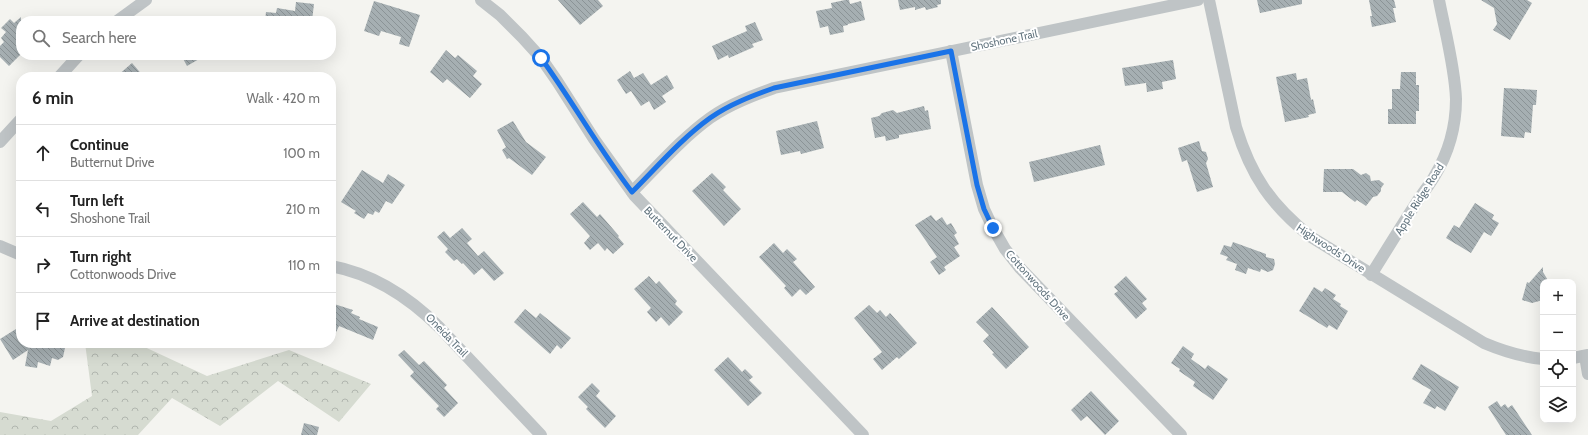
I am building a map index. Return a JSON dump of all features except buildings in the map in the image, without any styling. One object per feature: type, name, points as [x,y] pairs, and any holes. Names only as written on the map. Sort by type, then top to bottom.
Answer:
[{"type":"street","points":[[124,16],[146,0]]},
{"type":"street","name":"Butternut Drive","points":[[482,0],[500,15],[541,58],[594,139],[632,192],[863,435]]},
{"type":"street","name":"Shoshone Trail","points":[[632,192],[693,131],[717,114],[751,96],[774,88],[1198,0]]},
{"type":"street","name":"Highwoods Drive","points":[[1209,0],[1236,127],[1242,147],[1251,168],[1263,188],[1277,206],[1293,223],[1311,237],[1484,342],[1503,351],[1540,359]]},
{"type":"street","name":"Apple Ridge Road","points":[[1371,274],[1434,177],[1444,158],[1450,141],[1456,99],[1439,0]]},
{"type":"street","name":"Cottonwoods Drive","points":[[951,51],[977,185],[989,219],[1005,249],[1020,268],[1181,435]]},
{"type":"street","points":[[64,72],[74,60]]},
{"type":"street","points":[[0,142],[16,124]]},
{"type":"street","points":[[0,246],[16,253]]},
{"type":"street","name":"Oneida Trail","points":[[336,267],[365,275],[386,285],[413,303],[440,328],[541,435]]},
{"type":"street","points":[[1576,357],[1587,355],[1588,374]]},
{"type":"green space","points":[[86,348],[147,348],[207,376],[289,350],[371,384],[339,422],[278,381],[220,426],[172,398],[138,435],[0,435],[0,412],[51,421],[92,396]]},
{"type":"route","points":[[541,58],[594,139],[632,192],[693,131],[729,106],[751,96],[774,88],[951,51],[977,185],[984,209],[993,228]]}]
